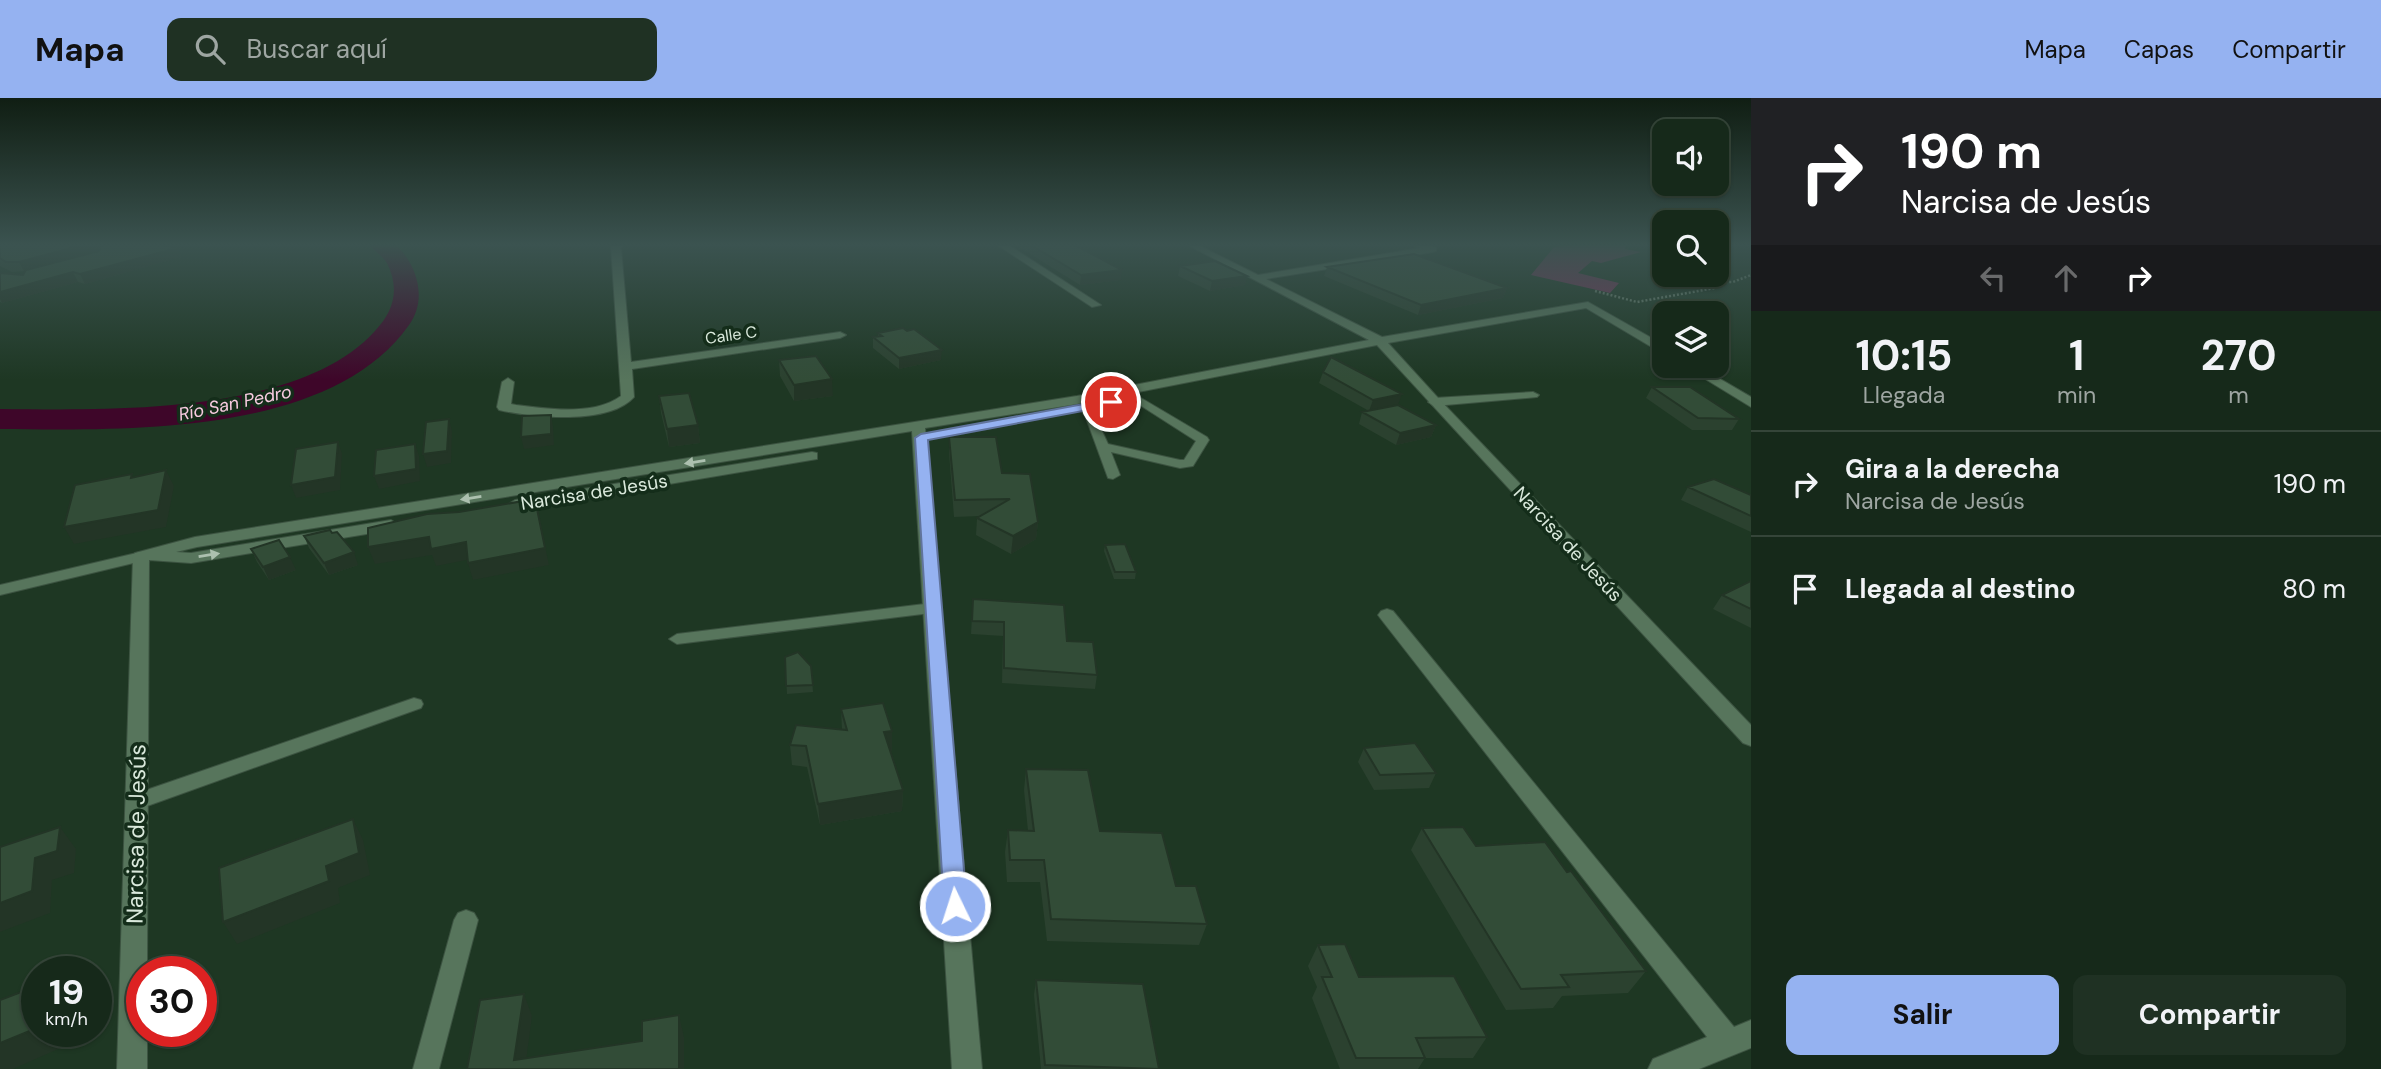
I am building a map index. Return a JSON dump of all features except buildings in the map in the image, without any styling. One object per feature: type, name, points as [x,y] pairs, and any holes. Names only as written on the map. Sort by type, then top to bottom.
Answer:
[{"type":"street","points":[[508,382],[504,407],[514,410],[540,414],[604,409],[623,403],[628,397],[622,289]]},
{"type":"street","points":[[1072,289],[1096,305]]},
{"type":"street","points":[[1282,289],[1383,345],[1593,308],[1652,343]]},
{"type":"street","name":"Calle C","points":[[626,366],[840,335]]},
{"type":"street","name":"Narcisa de Jesús","points":[[1081,404],[1136,398],[1383,345]]},
{"type":"street","name":"Narcisa de Jesús","points":[[1383,345],[1751,738]]},
{"type":"street","name":"Narcisa de Jesús","points":[[132,1069],[141,557],[191,558],[1081,404],[1383,345]]},
{"type":"street","points":[[1709,378],[1751,403]]},
{"type":"street","points":[[919,432],[967,1069]]},
{"type":"street","points":[[1387,615],[1739,1038],[1663,1069]]},
{"type":"lane","points":[[1434,402],[1532,395]]},
{"type":"lane","points":[[1102,446],[1180,464],[1188,463],[1203,440],[1136,398]]},
{"type":"lane","points":[[1081,404],[1092,418],[1113,475]]},
{"type":"lane","points":[[0,590],[141,557]]},
{"type":"lane","points":[[677,639],[933,608]]},
{"type":"lane","points":[[136,802],[414,704]]},
{"type":"lane","points":[[426,1069],[466,920]]},
{"type":"path","points":[[1608,293],[1637,302],[1709,289]]},
{"type":"shaded area","points":[[1594,289],[1613,289],[1610,293]]},
{"type":"waterway","name":"Río San Pedro","points":[[0,419],[81,420],[162,416],[242,405],[281,395],[329,377],[373,349],[404,312],[405,289]]},
{"type":"route","points":[[955,906],[921,438],[1111,402]]}]
